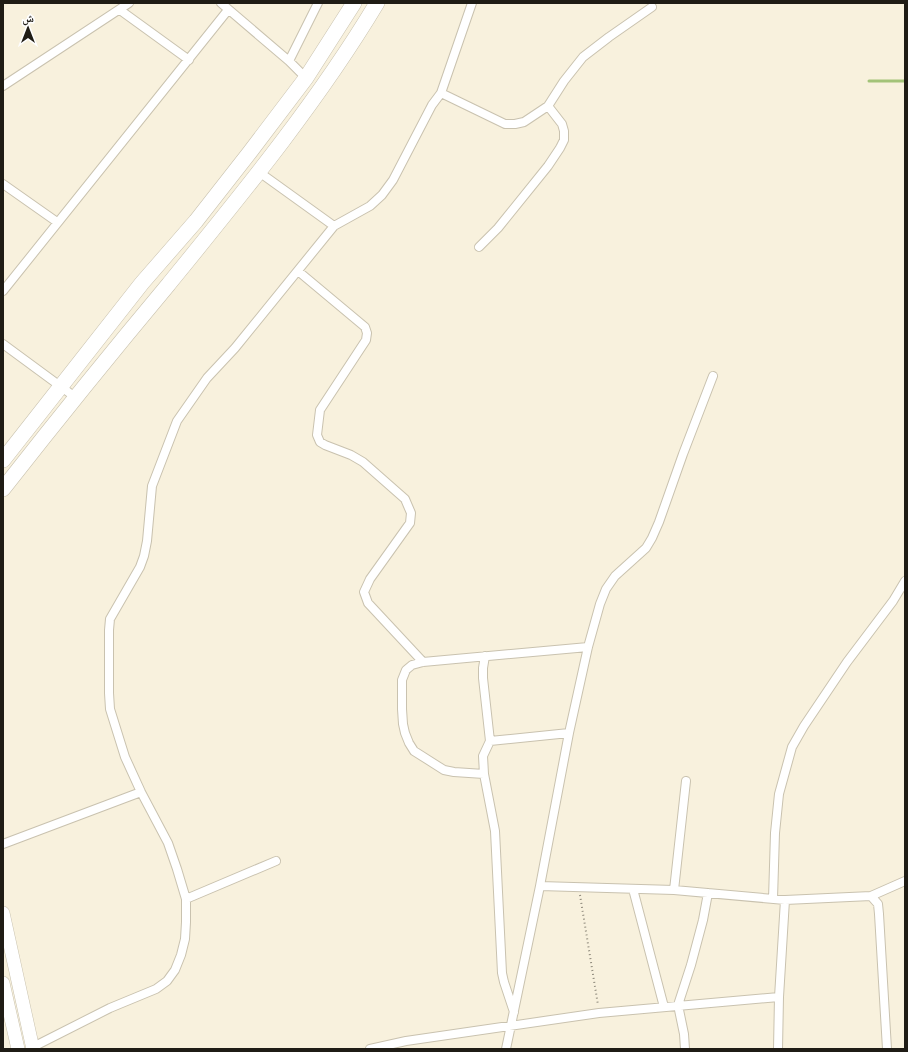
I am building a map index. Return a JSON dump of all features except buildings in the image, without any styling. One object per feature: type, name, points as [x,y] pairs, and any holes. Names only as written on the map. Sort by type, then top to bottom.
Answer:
[{"type":"highway","points":[[3,460],[142,283],[196,222],[306,78],[354,3]]},
{"type":"highway","points":[[3,489],[75,397],[259,172],[331,72],[378,3]]},
{"type":"main road","points":[[3,913],[33,1048]]},
{"type":"main road","points":[[3,983],[18,1049]]},
{"type":"street","points":[[4,83],[129,3]]},
{"type":"street","points":[[221,3],[306,78]]},
{"type":"street","points":[[288,61],[318,3]]},
{"type":"street","points":[[33,1048],[110,1008],[156,989],[167,982],[175,970],[185,939],[186,899],[177,869],[168,843],[140,792],[125,757],[110,709],[109,693],[110,619],[140,567],[144,556],[147,541],[152,486],[177,421],[188,403],[207,378],[235,348],[334,226],[370,206],[386,190],[393,180],[432,105],[441,93],[472,3]]},
{"type":"street","points":[[441,93],[505,124],[524,122],[548,106],[564,81],[583,57],[652,6]]},
{"type":"street","points":[[120,10],[189,60]]},
{"type":"street","points":[[3,291],[228,10]]},
{"type":"street","points":[[479,247],[498,228],[548,166],[564,140],[562,124],[548,106]]},
{"type":"street","points":[[259,172],[334,226]]},
{"type":"street","points":[[3,184],[58,222]]},
{"type":"street","points":[[298,270],[365,327],[367,333],[366,340],[320,410],[317,435],[320,442],[325,445],[351,454],[363,462],[405,499],[411,512],[410,523],[370,579],[364,592],[368,604],[423,662]]},
{"type":"street","points":[[3,344],[75,397]]},
{"type":"street","points":[[506,1049],[540,886],[569,732],[588,647],[600,604],[606,589],[615,576],[646,548],[652,538],[713,376]]},
{"type":"street","points":[[773,899],[775,833],[778,799],[792,747],[804,726],[847,662],[893,601],[905,581]]},
{"type":"street","points":[[484,774],[444,770],[414,751],[408,742],[405,733],[403,717],[402,680],[406,670],[412,665],[423,662],[588,647]]},
{"type":"street","points":[[485,656],[482,668],[490,741],[483,756],[484,774],[495,831],[502,973],[514,1013]]},
{"type":"street","points":[[490,741],[569,732]]},
{"type":"street","points":[[674,890],[686,781]]},
{"type":"street","points":[[3,844],[140,792]]},
{"type":"street","points":[[186,899],[276,861]]},
{"type":"street","points":[[540,886],[674,890],[785,900],[871,896],[905,881]]},
{"type":"street","points":[[633,889],[664,1007]]},
{"type":"street","points":[[685,1049],[684,1034],[678,1005],[692,965],[708,893]]},
{"type":"street","points":[[871,896],[878,904],[887,1049]]},
{"type":"street","points":[[778,1049],[779,997],[785,900]]},
{"type":"street","points":[[370,1049],[406,1041],[599,1013],[779,997]]},
{"type":"path","points":[[578,888],[599,1013]]},
{"type":"waterway","points":[[869,81],[905,81]]}]
